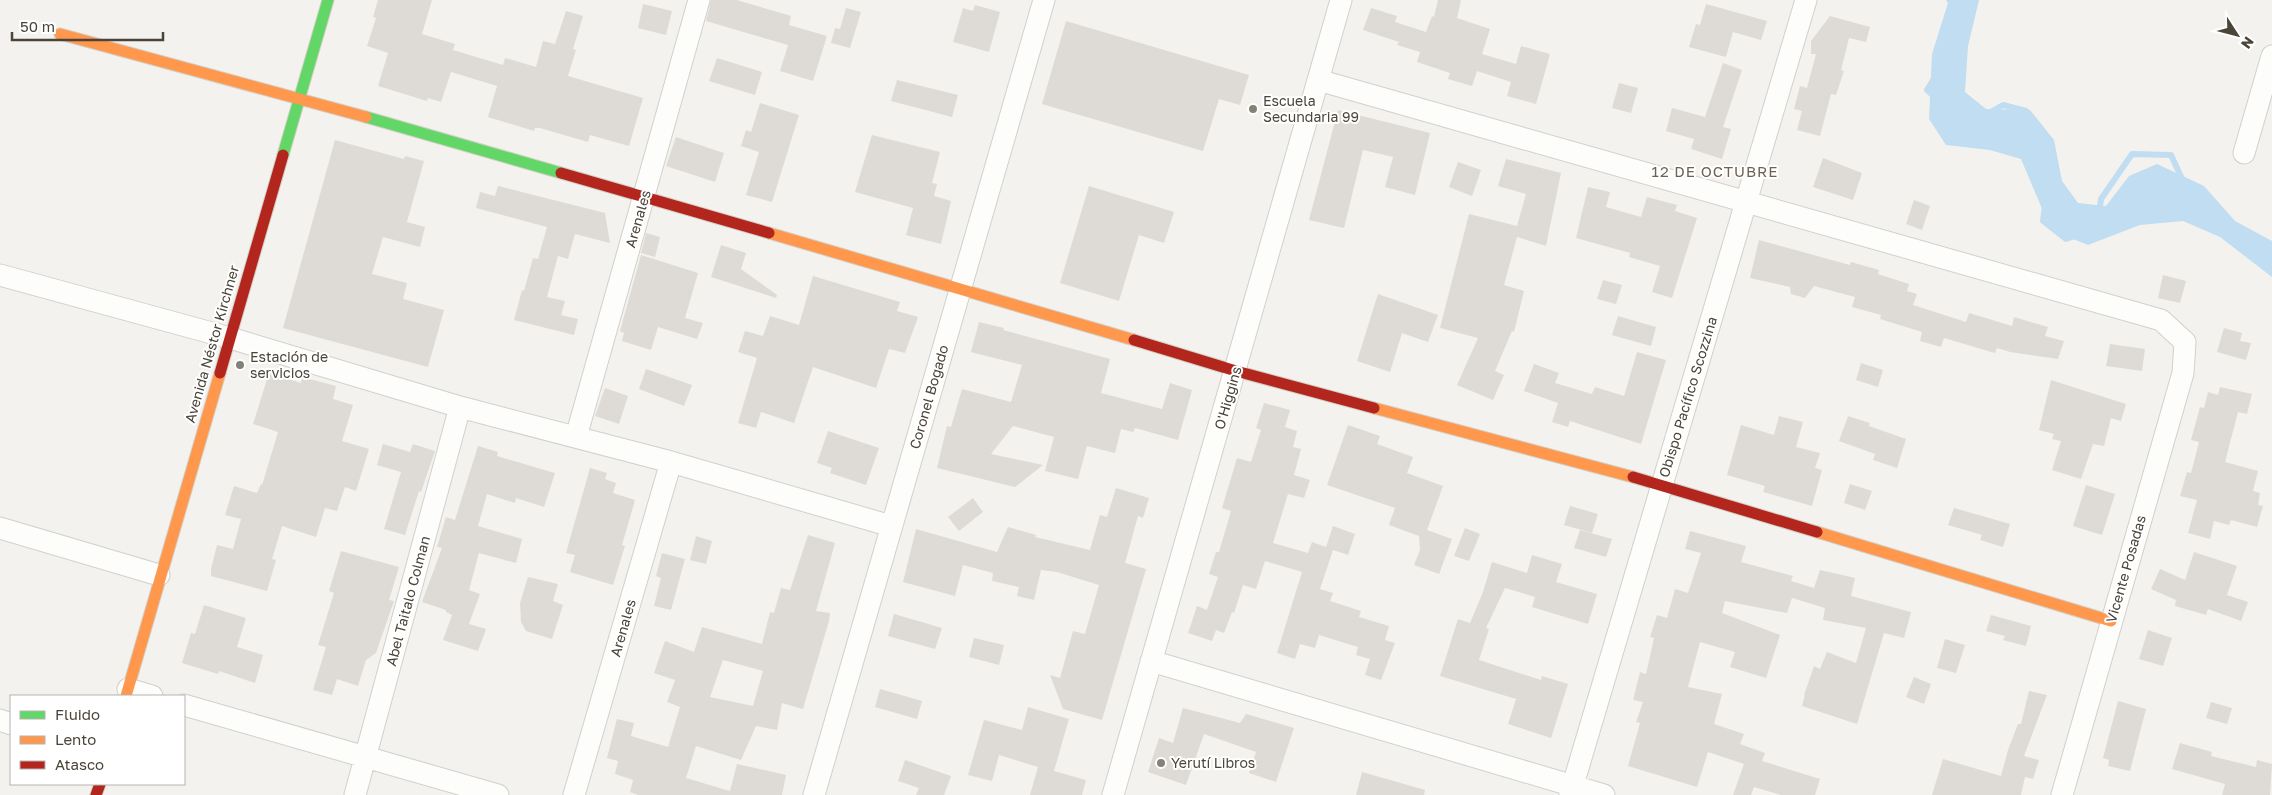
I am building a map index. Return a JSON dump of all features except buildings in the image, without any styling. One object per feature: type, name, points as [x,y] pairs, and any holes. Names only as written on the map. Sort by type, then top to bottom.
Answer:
[{"type":"street","name":"Avenida Néstor Kirchner","points":[[127,693],[159,576],[328,0]]},
{"type":"street","name":"Arenales","points":[[576,437],[699,0]]},
{"type":"street","name":"Coronel Bogado","points":[[814,795],[1044,0]]},
{"type":"street","name":"O'Higgins","points":[[1113,795],[1341,0]]},
{"type":"street","name":"Obispo Pacífico Scozzina","points":[[1572,790],[1806,0]]},
{"type":"street","points":[[60,34],[300,98],[961,288],[1236,371],[1662,485],[2111,621]]},
{"type":"street","points":[[2244,153],[2268,89],[2272,56]]},
{"type":"street","points":[[1318,80],[1746,203]]},
{"type":"street","name":"Vicente Posadas","points":[[1746,203],[2161,320],[2185,342],[2183,373],[2063,795]]},
{"type":"street","points":[[0,275],[230,338],[460,407],[671,462],[891,526]]},
{"type":"street","name":"Abel Taitalo Colman","points":[[355,795],[367,758],[460,407]]},
{"type":"street","name":"Arenales","points":[[574,795],[671,462]]},
{"type":"street","points":[[0,528],[159,576]]},
{"type":"street","points":[[1151,661],[1572,790],[1604,795]]},
{"type":"street","points":[[127,693],[144,695]]},
{"type":"street","points":[[185,705],[498,795]]},
{"type":"water","points":[[1946,0],[1979,0],[1968,46],[1965,92],[1986,109],[2030,110],[2054,140],[2062,181],[2078,203],[2106,206],[2129,176],[2157,164],[2204,186],[2235,221],[2272,241],[2272,277],[2220,237],[2183,221],[2140,225],[2088,245],[2051,230],[2021,159],[1990,150],[1946,145],[1929,119],[1932,54],[1948,3]]},
{"type":"waterway","points":[[1935,77],[1927,90],[1936,98]]},
{"type":"waterway","points":[[1989,113],[2003,105],[2026,111]]},
{"type":"waterway","points":[[2099,214],[2101,199],[2132,154],[2171,155],[2183,181]]},
{"type":"waterway","points":[[2045,206],[2043,221],[2066,239],[2078,235]]},
{"type":"traffic: fast","points":[[283,155],[328,0]]},
{"type":"traffic: fast","points":[[366,117],[561,173]]},
{"type":"traffic: slow","points":[[60,34],[366,117]]},
{"type":"traffic: slow","points":[[769,233],[1134,340]]},
{"type":"traffic: slow","points":[[126,695],[220,373]]},
{"type":"traffic: slow","points":[[1374,408],[1633,477]]},
{"type":"traffic: slow","points":[[1817,532],[2111,621]]},
{"type":"traffic: jam","points":[[220,373],[283,155]]},
{"type":"traffic: jam","points":[[561,173],[769,233]]},
{"type":"traffic: jam","points":[[1134,340],[1236,371],[1374,408]]},
{"type":"traffic: jam","points":[[1633,477],[1817,532]]},
{"type":"traffic: jam","points":[[96,795],[100,785]]},
{"type":"place","name":"Escuela Secundaria 99","points":[[1253,109]]},
{"type":"place","name":"Estación de servicios","points":[[240,365]]},
{"type":"place","name":"Yerutí Libros","points":[[1161,763]]},
{"type":"district","name":"12 DE OCTUBRE","points":[[1715,172]]}]
